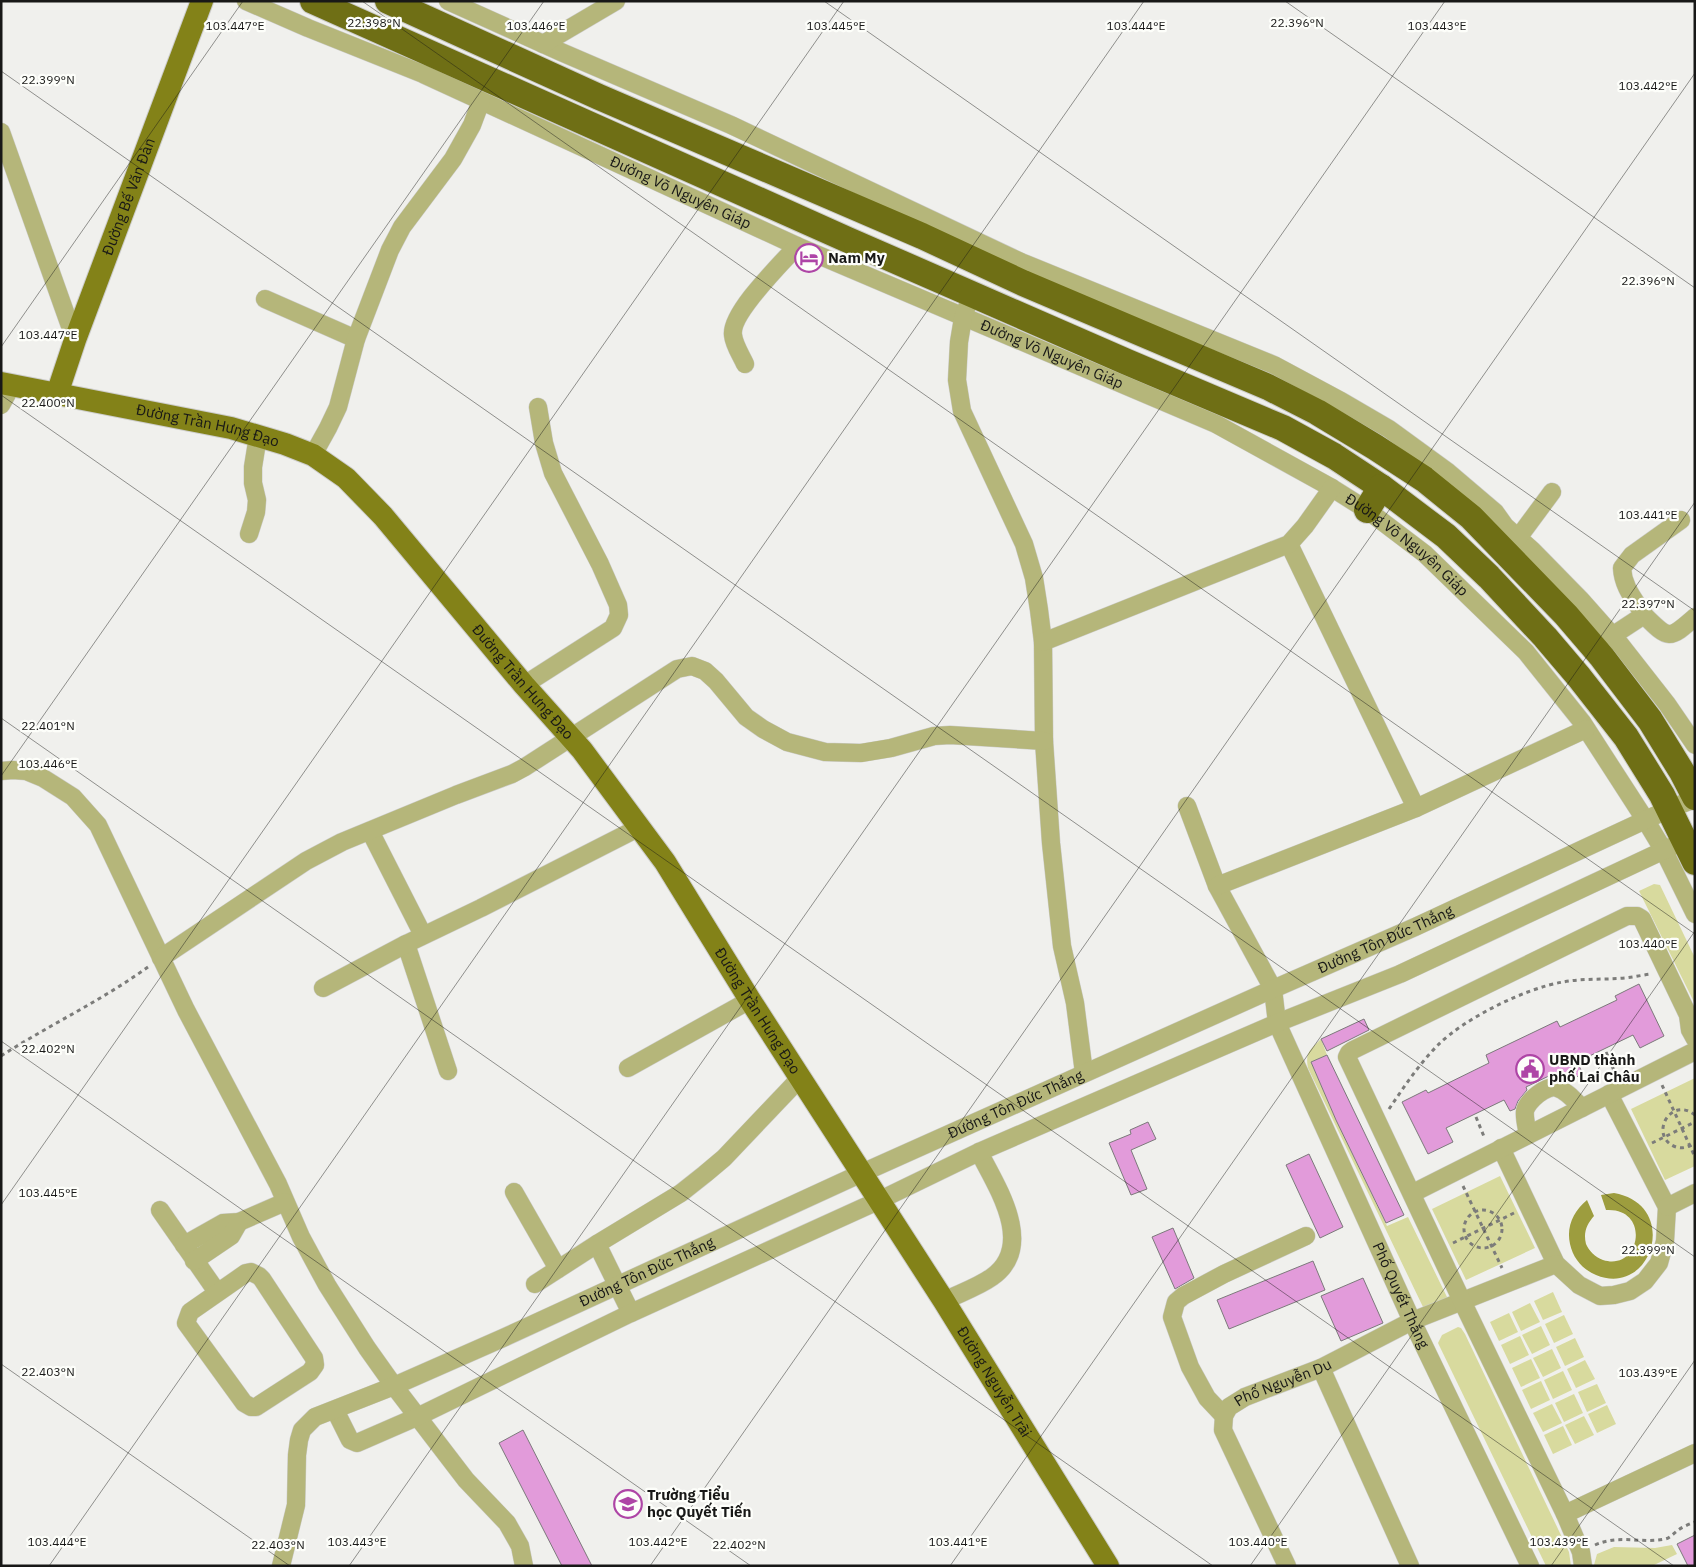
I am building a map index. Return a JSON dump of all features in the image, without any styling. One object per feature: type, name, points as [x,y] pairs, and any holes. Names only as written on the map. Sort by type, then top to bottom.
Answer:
[{"type":"highway","name":"Đường Võ Nguyên Giáp","points":[[313,1],[696,173],[1283,428],[1334,456],[1381,487],[1446,536],[1489,577],[1545,637],[1626,737],[1669,809],[1684,847]]},
{"type":"highway","points":[[388,1],[599,97],[922,236],[1023,283],[1268,387],[1317,412],[1382,438],[1424,479],[1471,517],[1566,615],[1602,657],[1650,720],[1682,772],[1695,798]]},
{"type":"highway","points":[[1367,510],[1381,487]]},
{"type":"main road","name":"Đường Bế Văn Đàn","points":[[57,394],[75,340],[202,1]]},
{"type":"main road","name":"Đường Trần Hưng Đạo","points":[[7,384],[231,428],[285,444],[313,455],[346,478],[382,516],[571,738],[640,827],[665,862],[750,1000],[880,1200]]},
{"type":"main road","name":"Đường Nguyễn Trãi","points":[[880,1200],[1108,1566]]},
{"type":"street","name":"Đường Võ Nguyên Giáp","points":[[246,1],[423,74],[797,246],[962,318],[1062,358],[1216,424],[1332,488],[1367,510],[1426,554],[1526,652],[1586,729],[1646,820],[1684,847],[1695,914]]},
{"type":"street","points":[[448,1],[731,125],[1021,262],[1274,365],[1341,401],[1382,438],[1448,472],[1495,512],[1505,526],[1581,600],[1612,636],[1666,704],[1695,746]]},
{"type":"street","points":[[543,44],[616,1]]},
{"type":"street","points":[[313,455],[338,407],[356,339],[390,250],[402,227],[454,159],[482,101]]},
{"type":"street","points":[[1,132],[75,340]]},
{"type":"street","points":[[744,364],[733,335],[735,322],[745,306],[797,246]]},
{"type":"street","points":[[972,294],[962,318],[956,380],[962,411],[1024,544],[1034,578],[1043,642],[1044,741],[1057,907],[1062,946],[1080,1036],[1084,1073]]},
{"type":"street","points":[[265,299],[356,339]]},
{"type":"street","points":[[1,405],[7,384]]},
{"type":"street","points":[[524,685],[613,628],[619,616],[618,605],[600,564],[553,473],[544,443],[538,407]]},
{"type":"street","points":[[249,534],[256,512],[257,500],[253,483],[253,467],[258,436]]},
{"type":"street","points":[[1043,642],[1289,544],[1305,526],[1332,488]]},
{"type":"street","points":[[1518,538],[1552,492]]},
{"type":"street","points":[[1681,520],[1632,555],[1622,568],[1623,580],[1644,615],[1667,634],[1677,633],[1695,617]]},
{"type":"street","points":[[1289,544],[1416,808]]},
{"type":"street","points":[[1612,636],[1644,615]]},
{"type":"street","points":[[161,958],[306,861],[342,842],[512,774],[677,669],[692,666],[705,671],[716,681],[746,717],[763,729],[787,742],[825,752],[861,753],[891,748],[934,736],[950,735],[1044,741]]},
{"type":"street","points":[[1217,886],[1416,808],[1586,729]]},
{"type":"street","points":[[1,771],[26,771],[43,778],[73,798],[98,825],[186,1010],[278,1184],[301,1237],[327,1285],[394,1386],[419,1416],[466,1480],[507,1523],[520,1546],[524,1566]]},
{"type":"street","name":"Đường Tôn Đức Thắng","points":[[281,1566],[296,1505],[299,1440],[302,1430],[315,1417],[394,1386],[618,1286],[862,1173],[1415,927],[1695,798]]},
{"type":"street","points":[[1187,806],[1217,886],[1273,989]]},
{"type":"street","points":[[323,988],[423,935],[482,908],[640,827]]},
{"type":"street","points":[[370,831],[423,935]]},
{"type":"street","name":"Đường Tôn Đức Thắng","points":[[335,1410],[350,1440],[358,1443],[419,1416],[631,1313],[880,1200],[979,1152],[1277,1022],[1400,974],[1684,847]]},
{"type":"street","points":[[1582,1559],[1565,1514],[1347,1057],[1353,1050],[1627,916],[1637,916],[1642,919],[1688,1015],[1690,1030],[1695,1039]]},
{"type":"street","points":[[406,944],[448,1071]]},
{"type":"street","name":"Phố Quyết Thắng","points":[[1273,989],[1277,1022],[1412,1322],[1530,1566]]},
{"type":"street","points":[[628,1068],[750,1000]]},
{"type":"street","points":[[1413,1194],[1695,1050]]},
{"type":"street","points":[[535,1284],[681,1193],[730,1152],[800,1077]]},
{"type":"street","points":[[1528,1135],[1524,1112],[1538,1093],[1548,1087],[1560,1089],[1582,1108]]},
{"type":"street","points":[[1496,1151],[1529,1207],[1556,1264],[1579,1285],[1600,1296],[1630,1291],[1644,1281],[1659,1263],[1665,1241],[1667,1207],[1638,1150],[1615,1091]]},
{"type":"street","points":[[944,1301],[993,1277],[1003,1266],[1011,1250],[1013,1232],[1005,1202],[979,1152]]},
{"type":"street","points":[[514,1192],[558,1269]]},
{"type":"street","points":[[1667,1207],[1695,1194]]},
{"type":"street","points":[[184,1245],[223,1223],[239,1222],[285,1202]]},
{"type":"street","points":[[160,1210],[217,1292]]},
{"type":"street","points":[[194,1261],[231,1236],[239,1222]]},
{"type":"street","points":[[1224,1416],[1207,1398],[1190,1367],[1172,1317],[1176,1302],[1183,1296],[1224,1274],[1306,1236]]},
{"type":"street","points":[[597,1244],[631,1313]]},
{"type":"street","name":"Phố Nguyễn Du","points":[[1287,1566],[1223,1430],[1224,1416],[1229,1407],[1245,1397],[1321,1368],[1412,1322],[1556,1264]]},
{"type":"street","points":[[246,1273],[255,1273],[259,1276],[314,1358],[315,1365],[312,1369],[260,1405],[251,1407],[244,1403],[186,1323],[190,1312],[217,1292],[246,1273]]},
{"type":"street","points":[[1321,1368],[1410,1566]]},
{"type":"street","points":[[1565,1514],[1695,1453]]},
{"type":"path","points":[[1,1056],[26,1039],[113,991],[161,958]]},
{"type":"path","points":[[1380,1125],[1424,1060],[1439,1044],[1472,1018],[1545,986],[1586,979],[1624,978],[1667,971]]},
{"type":"path","points":[[1606,1052],[1615,1091]]},
{"type":"path","points":[[1657,1070],[1695,1157]]},
{"type":"path","points":[[1695,1115],[1685,1110],[1674,1112],[1666,1118],[1663,1124],[1665,1137],[1668,1142],[1677,1147],[1690,1146],[1695,1143]]},
{"type":"path","points":[[1476,1118],[1496,1151]]},
{"type":"path","points":[[1638,1150],[1695,1122]]},
{"type":"path","points":[[1457,1171],[1508,1283]]},
{"type":"path","points":[[1438,1250],[1529,1207]]},
{"type":"path","points":[[1488,1211],[1494,1214],[1499,1221],[1501,1234],[1498,1240],[1491,1246],[1485,1248],[1478,1247],[1471,1244],[1466,1237],[1464,1224],[1468,1217],[1475,1212],[1488,1211]]},
{"type":"path","points":[[1582,1559],[1605,1541],[1614,1539],[1667,1539],[1678,1530],[1695,1522]]},
{"type":"green space","points":[[1654,884],[1660,885],[1695,958],[1695,1004],[1639,891]]},
{"type":"green space","points":[[1321,1039],[1327,1055],[1311,1062],[1336,1120],[1387,1226],[1408,1217],[1447,1297],[1446,1300],[1424,1309],[1308,1068],[1307,1058],[1309,1052]]},
{"type":"green space","points":[[1695,1078],[1695,1166],[1665,1180],[1631,1109]]},
{"type":"green space","points":[[1500,1176],[1535,1248],[1466,1280],[1432,1209]]},
{"type":"green space","points":[[1553,1292],[1562,1312],[1543,1320],[1534,1301]]},
{"type":"green space","points":[[1530,1303],[1540,1322],[1521,1331],[1512,1312]]},
{"type":"green space","points":[[1509,1313],[1518,1332],[1499,1341],[1490,1322]]},
{"type":"green space","points":[[1564,1315],[1573,1334],[1554,1343],[1545,1324]]},
{"type":"green space","points":[[1541,1326],[1550,1345],[1532,1354],[1522,1335]]},
{"type":"green space","points":[[1458,1327],[1465,1334],[1569,1552],[1571,1566],[1546,1566],[1438,1343],[1442,1335]]},
{"type":"green space","points":[[1520,1336],[1529,1355],[1510,1364],[1501,1345]]},
{"type":"green space","points":[[1575,1338],[1584,1357],[1565,1366],[1556,1347]]},
{"type":"green space","points":[[1552,1349],[1561,1368],[1543,1377],[1533,1358]]},
{"type":"green space","points":[[1531,1359],[1540,1378],[1521,1387],[1512,1368]]},
{"type":"green space","points":[[1585,1360],[1595,1379],[1576,1388],[1567,1369]]},
{"type":"green space","points":[[1563,1371],[1572,1390],[1553,1399],[1544,1380]]},
{"type":"green space","points":[[1541,1381],[1550,1400],[1531,1409],[1522,1390]]},
{"type":"green space","points":[[1597,1384],[1606,1403],[1587,1412],[1578,1392]]},
{"type":"green space","points":[[1574,1394],[1583,1413],[1564,1422],[1555,1403]]},
{"type":"green space","points":[[1552,1404],[1562,1423],[1543,1432],[1533,1413]]},
{"type":"green space","points":[[1607,1405],[1616,1424],[1597,1433],[1588,1414]]},
{"type":"green space","points":[[1584,1416],[1594,1435],[1575,1444],[1565,1425]]},
{"type":"green space","points":[[1563,1426],[1572,1445],[1553,1454],[1544,1435]]},
{"type":"green space","points":[[1672,1545],[1677,1554],[1652,1566],[1594,1565],[1597,1554],[1614,1547],[1655,1548]]},
{"type":"shaded area","points":[[1614,1193],[1635,1201],[1647,1214],[1653,1230],[1651,1247],[1644,1262],[1632,1274],[1616,1279],[1596,1275],[1582,1266],[1573,1254],[1569,1237],[1572,1219],[1587,1200],[1594,1216],[1585,1232],[1585,1240],[1589,1249],[1603,1260],[1616,1261],[1626,1257],[1633,1249],[1636,1238],[1635,1228],[1630,1218],[1620,1212],[1606,1210],[1601,1195]]},
{"type":"building","name":"UBND thành phố Lai Châu","points":[[1639,984],[1664,1036],[1640,1048],[1633,1035],[1577,1062],[1583,1074],[1567,1081],[1554,1077],[1553,1074],[1526,1087],[1527,1090],[1518,1101],[1515,1109],[1510,1111],[1504,1100],[1446,1128],[1453,1142],[1428,1154],[1402,1102],[1426,1090],[1428,1093],[1489,1063],[1486,1055],[1557,1021],[1560,1027],[1617,1000],[1615,996]]},
{"type":"building","points":[[1364,1019],[1369,1030],[1327,1051],[1321,1039]]},
{"type":"building","points":[[1327,1055],[1404,1215],[1386,1223],[1336,1120],[1311,1062]]},
{"type":"building","points":[[1148,1122],[1156,1139],[1131,1150],[1147,1189],[1131,1195],[1109,1143],[1131,1134],[1130,1130]]},
{"type":"building","points":[[1309,1154],[1343,1227],[1320,1238],[1286,1165]]},
{"type":"building","points":[[1173,1228],[1194,1278],[1175,1289],[1152,1237]]},
{"type":"building","points":[[1313,1261],[1325,1290],[1229,1329],[1217,1300]]},
{"type":"building","points":[[1363,1278],[1383,1323],[1341,1341],[1321,1296]]},
{"type":"building","points":[[523,1430],[592,1566],[562,1566],[499,1443]]},
{"type":"building","points":[[1695,1535],[1695,1566],[1688,1566],[1677,1544]]},
{"type":"place","name":"Nam My","points":[[809,258]]},
{"type":"place","name":"UBND thành phố Lai Châu","points":[[1530,1069]]},
{"type":"place","name":"Trường Tiểu học Quyết Tiến","points":[[628,1504]]}]
